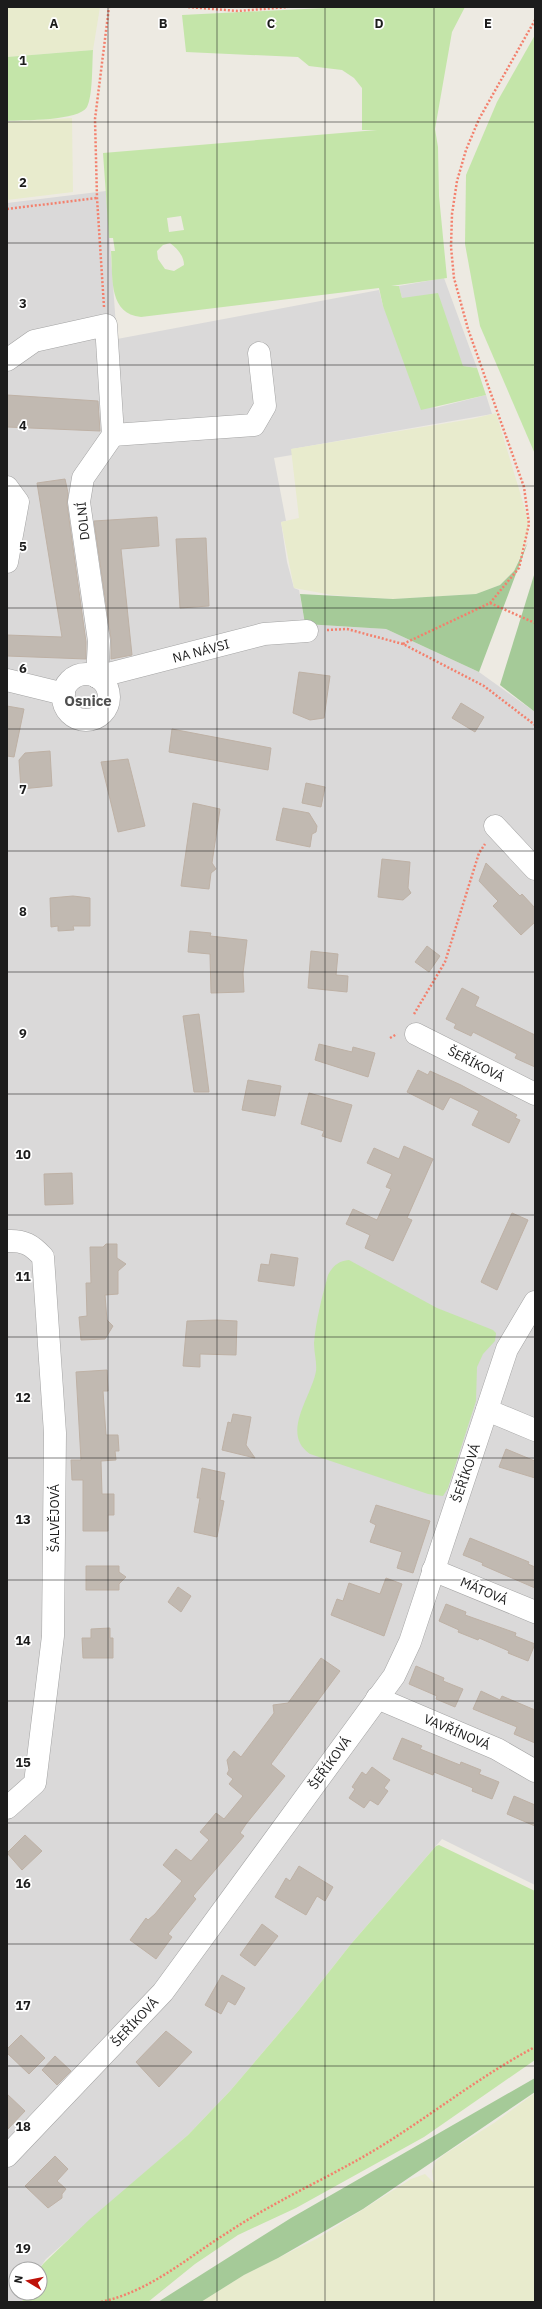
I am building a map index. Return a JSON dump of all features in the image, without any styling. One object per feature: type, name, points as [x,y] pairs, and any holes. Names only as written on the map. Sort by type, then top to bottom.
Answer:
[{"type":"street","points":[[7,360],[34,341],[106,325],[113,435],[254,425],[265,406],[259,353]]},
{"type":"street","name":"DOLNÍ","points":[[97,677],[99,641],[79,502],[83,478],[113,435]]},
{"type":"street","points":[[7,487],[18,502],[7,562]]},
{"type":"street","name":"NA NÁVSI","points":[[64,694],[70,681],[83,674],[97,677],[264,634],[306,631]]},
{"type":"street","points":[[7,680],[64,694],[66,708],[77,718],[92,720],[105,711],[109,696],[108,688],[97,677]]},
{"type":"street","points":[[495,826],[535,869]]},
{"type":"street","name":"ŠEŘÍKOVÁ","points":[[413,1028],[535,1094]]},
{"type":"street","name":"ŠALVĚJOVÁ","points":[[7,1241],[22,1241],[33,1246],[43,1257],[55,1433],[53,1636],[35,1783],[7,1808]]},
{"type":"street","name":"ŠEŘÍKOVÁ","points":[[7,2156],[163,1992],[394,1676],[402,1660],[507,1349],[535,1302]]},
{"type":"street","points":[[487,1410],[535,1430]]},
{"type":"street","name":"MÁTOVÁ","points":[[433,1570],[535,1612]]},
{"type":"street","name":"VAVŘÍNOVÁ","points":[[377,1698],[497,1749],[535,1771]]},
{"type":"path","points":[[106,325],[97,198],[95,119],[109,7]]},
{"type":"path","points":[[188,7],[238,11],[288,7]]},
{"type":"path","points":[[403,644],[490,603],[519,568],[529,524],[524,487],[468,329],[454,278],[451,247],[452,214],[457,181],[479,119],[535,20]]},
{"type":"path","points":[[7,209],[97,198]]},
{"type":"path","points":[[490,603],[535,623]]},
{"type":"path","points":[[306,631],[347,629],[403,644],[484,686],[535,725]]},
{"type":"path","points":[[413,1028],[445,962],[479,853],[495,826]]},
{"type":"path","points":[[101,2302],[116,2299],[165,2276],[230,2230],[382,2146],[511,2060],[535,2047]]},
{"type":"shaded area","points":[[106,191],[117,339],[379,290],[383,306],[435,408],[486,395],[492,414],[292,449],[292,455],[274,458],[286,521],[281,522],[287,562],[294,588],[299,590],[305,624],[386,629],[479,672],[535,712],[535,1885],[442,1839],[351,1944],[299,2010],[230,2091],[188,2135],[45,2261],[8,2261],[8,2301],[22,2302],[7,2302],[7,203]]},
{"type":"shaded area","points":[[444,278],[477,368],[463,366],[455,347],[402,298],[399,286]]},
{"type":"green space","points":[[7,7],[100,7],[93,50],[7,57]]},
{"type":"green space","points":[[344,7],[465,7],[452,32],[435,129],[438,147],[439,196],[447,278],[391,286],[399,286],[402,298],[438,293],[463,366],[477,368],[486,395],[421,410],[383,306],[379,288],[141,317],[130,314],[123,309],[114,293],[111,251],[115,251],[113,238],[109,238],[103,153],[377,130],[362,130],[362,88],[354,78],[342,70],[309,66],[298,57],[186,52],[182,15]],"holes":[[[181,216],[184,230],[169,232],[167,218]],[[170,243],[180,252],[184,262],[184,265],[174,271],[165,269],[158,259],[157,251],[163,245]]]},
{"type":"green space","points":[[535,35],[535,454],[480,326],[465,244],[466,175],[497,102]]},
{"type":"green space","points":[[93,50],[92,80],[89,102],[87,107],[82,112],[50,119],[7,121],[7,57]]},
{"type":"green space","points":[[72,118],[73,192],[7,200],[7,122]]},
{"type":"green space","points":[[496,413],[528,519],[528,532],[524,548],[514,571],[500,585],[476,594],[393,599],[332,595],[294,588],[281,522],[299,518],[291,449],[472,419]]},
{"type":"green space","points":[[528,542],[479,672],[386,629],[305,624],[300,594],[393,599],[476,594],[500,585],[514,571]]},
{"type":"green space","points":[[535,572],[535,712],[500,685]]},
{"type":"green space","points":[[349,1260],[437,1308],[493,1330],[496,1333],[495,1341],[483,1354],[477,1367],[476,1401],[448,1488],[443,1496],[428,1494],[310,1454],[301,1446],[298,1436],[298,1426],[300,1414],[316,1371],[314,1343],[315,1334],[328,1275],[336,1264]]},
{"type":"green space","points":[[439,1845],[535,1891],[535,2060],[424,2137],[296,2208],[238,2235],[195,2264],[148,2302],[22,2302],[48,2301],[48,2261],[46,2261],[90,2219],[188,2135],[230,2091],[299,2010],[351,1944],[436,1846]]},
{"type":"green space","points":[[535,2078],[535,2092],[363,2209],[278,2258],[244,2275],[201,2302],[158,2302],[291,2218]]},
{"type":"green space","points":[[535,2093],[535,2302],[201,2302],[244,2275],[318,2238],[411,2179],[425,2174],[434,2183],[432,2171],[435,2162],[494,2123]]},
{"type":"building","points":[[7,395],[98,401],[100,431],[7,427]]},
{"type":"building","points":[[65,479],[68,493],[67,504],[86,642],[86,659],[7,656],[7,635],[62,637],[37,483]]},
{"type":"building","points":[[157,517],[159,546],[121,549],[132,655],[111,659],[111,639],[94,521]]},
{"type":"building","points":[[206,538],[209,606],[180,608],[176,539]]},
{"type":"building","points":[[299,672],[330,676],[324,718],[310,720],[293,713]]},
{"type":"building","points":[[461,703],[484,717],[475,732],[452,718]]},
{"type":"building","points":[[7,706],[24,709],[14,757],[7,756]]},
{"type":"building","points":[[172,729],[271,748],[268,770],[169,752]]},
{"type":"building","points":[[50,751],[52,786],[21,789],[19,760],[25,753]]},
{"type":"building","points":[[128,759],[145,826],[118,832],[101,762]]},
{"type":"building","points":[[306,783],[325,787],[321,807],[302,803]]},
{"type":"building","points":[[193,803],[220,809],[212,863],[216,869],[211,873],[209,889],[181,886]]},
{"type":"building","points":[[283,808],[309,813],[317,826],[316,832],[312,834],[310,847],[276,840]]},
{"type":"building","points":[[382,859],[410,862],[408,888],[411,893],[403,900],[378,897]]},
{"type":"building","points":[[486,863],[520,896],[522,894],[535,908],[535,922],[521,935],[493,906],[498,901],[479,881]]},
{"type":"building","points":[[73,896],[90,898],[90,926],[73,926],[74,930],[58,931],[58,926],[51,927],[50,898]]},
{"type":"building","points":[[190,931],[211,933],[210,936],[247,940],[243,973],[244,992],[211,993],[210,954],[188,952]]},
{"type":"building","points":[[427,946],[440,956],[429,972],[415,962]]},
{"type":"building","points":[[311,951],[338,954],[336,975],[348,976],[347,992],[308,988]]},
{"type":"building","points":[[462,988],[479,997],[475,1006],[535,1035],[535,1067],[515,1058],[517,1054],[473,1032],[471,1036],[454,1028],[456,1024],[446,1019]]},
{"type":"building","points":[[199,1014],[209,1092],[194,1092],[183,1016]]},
{"type":"building","points":[[319,1044],[352,1052],[353,1047],[375,1053],[368,1077],[315,1060]]},
{"type":"building","points":[[418,1070],[428,1075],[430,1071],[461,1085],[517,1115],[515,1118],[520,1120],[509,1143],[472,1125],[479,1111],[450,1097],[443,1110],[407,1092]]},
{"type":"building","points":[[248,1080],[281,1086],[275,1116],[242,1110]]},
{"type":"building","points":[[309,1093],[352,1105],[341,1142],[322,1136],[324,1131],[301,1124]]},
{"type":"building","points":[[404,1146],[433,1159],[407,1218],[412,1220],[393,1261],[365,1248],[370,1235],[346,1224],[353,1209],[377,1220],[391,1189],[386,1187],[392,1174],[367,1163],[374,1148],[399,1159]]},
{"type":"building","points":[[72,1173],[73,1204],[45,1205],[44,1174]]},
{"type":"building","points":[[512,1213],[528,1220],[497,1290],[481,1282]]},
{"type":"building","points":[[106,1244],[117,1244],[117,1258],[126,1264],[118,1271],[118,1294],[105,1295],[107,1320],[113,1326],[105,1339],[81,1340],[79,1317],[87,1316],[86,1283],[91,1283],[90,1247],[103,1247]]},
{"type":"building","points":[[271,1254],[298,1258],[294,1286],[258,1281],[261,1264],[269,1265]]},
{"type":"building","points":[[187,1321],[237,1321],[236,1355],[200,1354],[200,1367],[183,1366]]},
{"type":"building","points":[[107,1370],[108,1391],[103,1391],[106,1435],[118,1435],[119,1451],[115,1451],[116,1460],[101,1461],[102,1494],[114,1494],[114,1515],[108,1515],[108,1531],[83,1531],[83,1480],[72,1480],[71,1460],[81,1460],[76,1372]]},
{"type":"building","points":[[233,1414],[251,1417],[246,1445],[255,1458],[222,1450],[228,1422],[231,1423]]},
{"type":"building","points":[[506,1449],[535,1461],[535,1478],[499,1467]]},
{"type":"building","points":[[202,1468],[225,1473],[220,1500],[224,1501],[217,1537],[194,1532],[200,1498],[197,1498]]},
{"type":"building","points":[[376,1505],[430,1521],[413,1573],[397,1568],[402,1552],[370,1542],[376,1525],[370,1522]]},
{"type":"building","points":[[470,1538],[529,1562],[528,1564],[535,1567],[535,1588],[463,1555]]},
{"type":"building","points":[[86,1566],[119,1566],[119,1572],[126,1577],[119,1584],[119,1590],[86,1590]]},
{"type":"building","points":[[386,1578],[402,1584],[384,1636],[331,1615],[337,1599],[343,1601],[349,1583],[380,1594]]},
{"type":"building","points":[[178,1587],[191,1596],[181,1612],[168,1602]]},
{"type":"building","points":[[446,1604],[466,1612],[465,1615],[516,1633],[515,1636],[535,1644],[528,1661],[508,1653],[509,1651],[479,1638],[478,1640],[458,1632],[459,1630],[439,1621]]},
{"type":"building","points":[[110,1628],[110,1638],[113,1638],[113,1658],[83,1658],[82,1638],[91,1638],[91,1629]]},
{"type":"building","points":[[321,1658],[340,1671],[271,1764],[285,1776],[246,1824],[240,1833],[244,1836],[193,1896],[196,1899],[168,1934],[172,1937],[156,1959],[130,1940],[146,1918],[148,1920],[155,1914],[182,1881],[163,1865],[176,1849],[191,1861],[209,1840],[200,1832],[216,1813],[224,1819],[243,1796],[229,1784],[233,1779],[227,1774],[229,1770],[227,1760],[234,1751],[241,1757],[274,1713],[273,1705],[288,1703]]},
{"type":"building","points":[[416,1666],[444,1678],[443,1681],[463,1689],[455,1707],[436,1699],[437,1696],[409,1684]]},
{"type":"building","points":[[481,1691],[500,1700],[502,1696],[535,1710],[535,1743],[514,1734],[517,1727],[473,1709]]},
{"type":"building","points":[[402,1738],[422,1746],[420,1749],[460,1765],[461,1762],[481,1770],[479,1774],[499,1782],[492,1799],[472,1791],[473,1788],[434,1772],[433,1775],[393,1759]]},
{"type":"building","points":[[372,1767],[390,1780],[384,1788],[388,1791],[378,1805],[370,1800],[364,1808],[349,1798],[355,1789],[352,1787],[362,1772],[366,1775]]},
{"type":"building","points":[[514,1796],[535,1805],[535,1826],[507,1814]]},
{"type":"building","points":[[25,1835],[42,1851],[22,1870],[7,1853]]},
{"type":"building","points":[[299,1866],[333,1887],[325,1901],[317,1896],[306,1915],[275,1897],[286,1878],[290,1881]]},
{"type":"building","points":[[262,1924],[278,1936],[255,1966],[240,1955]]},
{"type":"building","points":[[222,1975],[245,1988],[235,2005],[228,2001],[221,2014],[205,2005]]},
{"type":"building","points":[[166,2031],[192,2052],[159,2087],[136,2062]]},
{"type":"building","points":[[21,2035],[45,2058],[29,2074],[7,2053],[7,2049]]},
{"type":"building","points":[[55,2056],[71,2071],[57,2085],[42,2070]]},
{"type":"building","points":[[7,2094],[25,2111],[7,2130]]},
{"type":"building","points":[[55,2156],[68,2169],[57,2181],[66,2189],[62,2194],[62,2198],[48,2208],[25,2186]]},
{"type":"district","name":"Osnice","points":[[88,700]]}]
